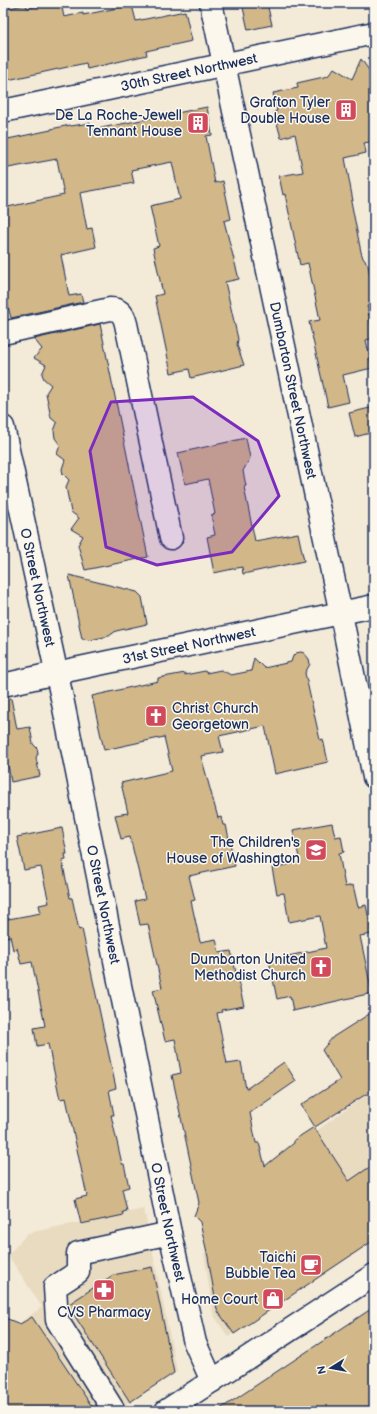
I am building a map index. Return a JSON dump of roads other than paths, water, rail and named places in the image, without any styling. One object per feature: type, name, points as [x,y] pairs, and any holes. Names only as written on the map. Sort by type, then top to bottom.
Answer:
[{"type":"street","name":"Dumbarton Street Northwest","points":[[211,3],[374,777]]},
{"type":"street","name":"30th Street Northwest","points":[[3,111],[374,33]]},
{"type":"street","points":[[3,333],[110,309],[123,314],[171,538]]},
{"type":"street","name":"O Street Northwest","points":[[3,427],[56,673],[170,1233],[195,1343],[212,1381]]},
{"type":"street","name":"31st Street Northwest","points":[[3,685],[374,606]]},
{"type":"street","points":[[114,1411],[58,1320],[55,1287],[78,1272],[78,1253],[170,1233]]},
{"type":"street","points":[[166,1411],[374,1274]]},
{"type":"place","name":"Grafton Tyler Double House","points":[[346,110]]},
{"type":"place","name":"De La Roche-Jewell Tennant House","points":[[198,123]]},
{"type":"place","name":"Christ Church Georgetown","points":[[156,716]]},
{"type":"place","name":"The Children's House of Washington","points":[[316,850]]},
{"type":"place","name":"Dumbarton United Methodist Church","points":[[321,967]]},
{"type":"place","name":"Taichi Bubble Tea","points":[[311,1265]]},
{"type":"place","name":"CVS Pharmacy","points":[[104,1290]]},
{"type":"place","name":"Home Court","points":[[273,1299]]}]
